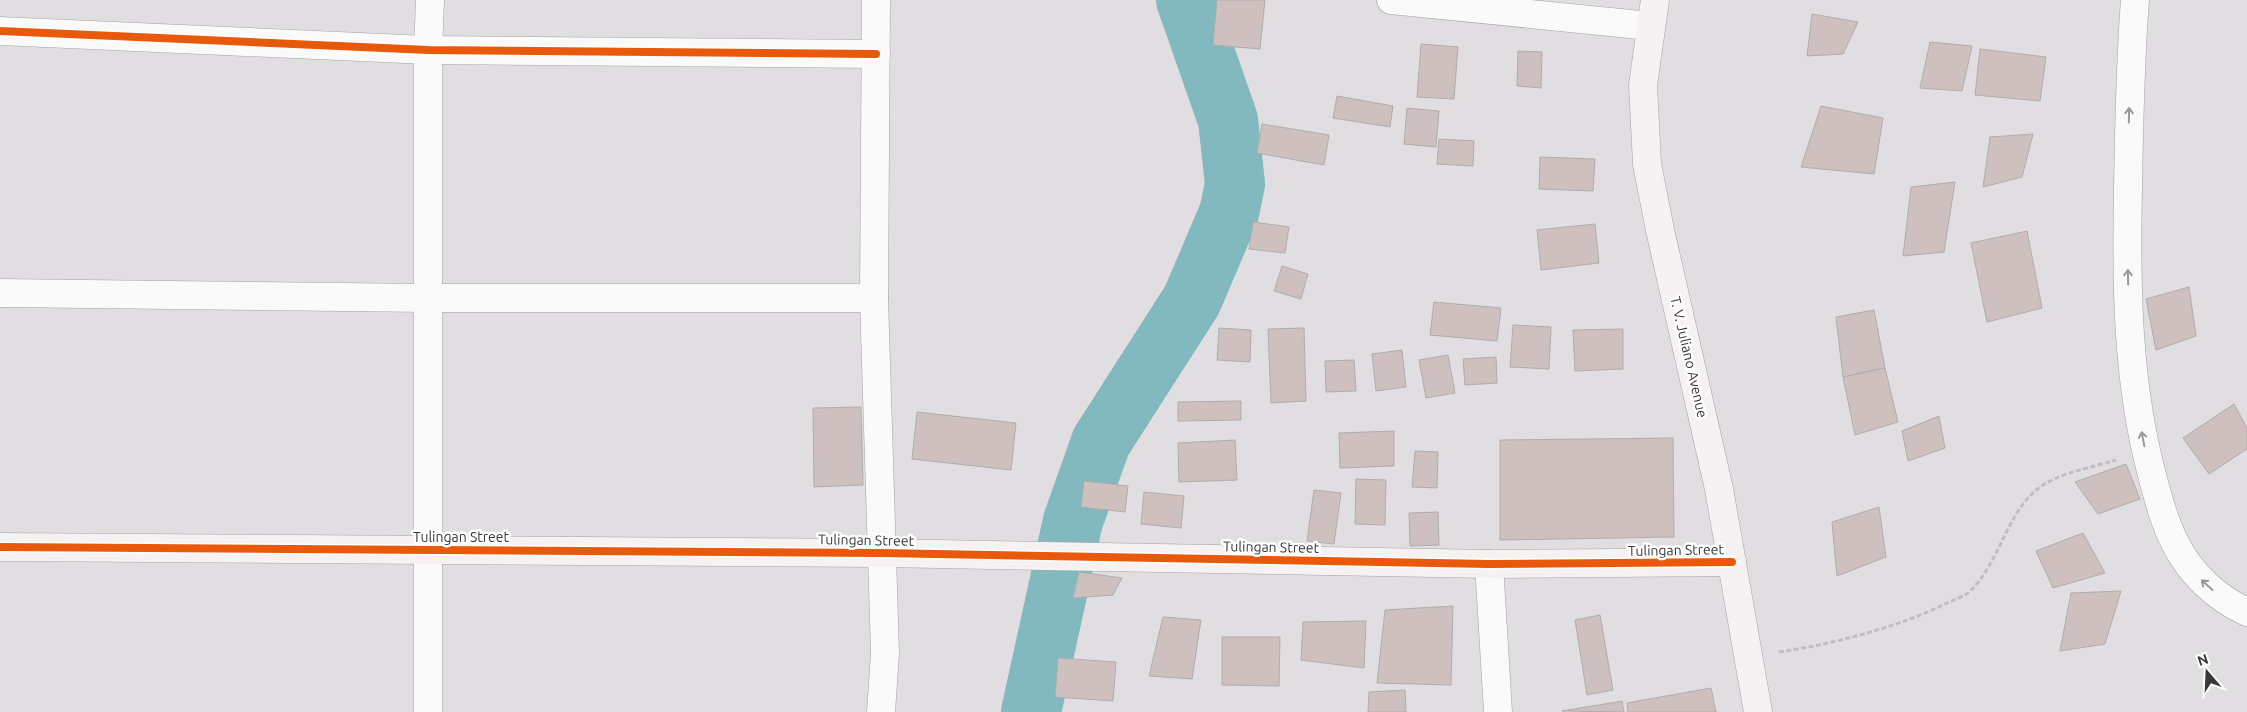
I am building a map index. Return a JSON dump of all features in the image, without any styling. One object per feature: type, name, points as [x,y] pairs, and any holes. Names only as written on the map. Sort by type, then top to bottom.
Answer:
[{"type":"street","points":[[428,712],[428,50],[430,0]]},
{"type":"street","points":[[876,0],[874,298],[885,653],[881,712]]},
{"type":"street","points":[[1391,0],[1653,13]]},
{"type":"street","points":[[2135,0],[2131,49],[2127,238],[2130,358],[2136,405],[2161,511],[2175,543],[2193,571],[2209,588],[2247,612]]},
{"type":"street","name":"T. V. Juliano Avenue","points":[[1653,13],[1643,85],[1647,164],[1660,230],[1719,489],[1758,712]]},
{"type":"street","points":[[0,31],[428,50],[876,54]]},
{"type":"street","points":[[0,293],[429,298],[874,298]]},
{"type":"street","name":"Tulingan Street","points":[[0,547],[881,553],[1489,564],[1732,562]]},
{"type":"street","points":[[1489,564],[1498,712]]},
{"type":"path","points":[[1784,651],[1883,628],[1925,614],[1966,594],[1985,573],[2014,518],[2035,492],[2058,478],[2120,458]]},
{"type":"building","points":[[1217,0],[1265,0],[1260,49],[1213,45]]},
{"type":"building","points":[[1812,14],[1858,22],[1843,54],[1807,56]]},
{"type":"building","points":[[1930,42],[1972,46],[1962,91],[1920,88]]},
{"type":"building","points":[[1421,44],[1458,47],[1454,99],[1417,97]]},
{"type":"building","points":[[1980,49],[2046,57],[2040,101],[1975,95]]},
{"type":"building","points":[[1518,51],[1542,52],[1541,88],[1517,86]]},
{"type":"building","points":[[1337,96],[1393,106],[1390,127],[1333,118]]},
{"type":"building","points":[[1821,106],[1883,118],[1874,174],[1801,167]]},
{"type":"building","points":[[1407,108],[1439,111],[1436,147],[1404,144]]},
{"type":"building","points":[[1262,124],[1329,135],[1324,165],[1257,153]]},
{"type":"building","points":[[2033,134],[2022,177],[1983,187],[1990,137]]},
{"type":"building","points":[[1439,139],[1474,141],[1473,166],[1437,164]]},
{"type":"building","points":[[1540,157],[1595,159],[1593,191],[1539,189]]},
{"type":"building","points":[[1955,182],[1944,252],[1903,256],[1911,187]]},
{"type":"building","points":[[1253,222],[1289,227],[1285,253],[1249,249]]},
{"type":"building","points":[[1595,224],[1599,263],[1541,270],[1537,230]]},
{"type":"building","points":[[2027,231],[2042,308],[1987,322],[1971,243]]},
{"type":"building","points":[[1282,266],[1308,274],[1301,299],[1274,291]]},
{"type":"building","points":[[2189,287],[2196,336],[2156,350],[2146,299]]},
{"type":"building","points":[[1434,302],[1501,308],[1497,341],[1430,335]]},
{"type":"building","points":[[1874,310],[1885,368],[1843,377],[1836,317]]},
{"type":"building","points":[[1513,325],[1551,327],[1549,369],[1510,367]]},
{"type":"building","points":[[1219,328],[1251,330],[1250,362],[1217,360]]},
{"type":"building","points":[[1304,328],[1306,401],[1271,403],[1268,329]]},
{"type":"building","points":[[1623,329],[1623,369],[1575,371],[1573,330]]},
{"type":"building","points":[[1402,350],[1406,387],[1376,391],[1372,354]]},
{"type":"building","points":[[1448,355],[1455,393],[1426,398],[1419,360]]},
{"type":"building","points":[[1496,357],[1497,383],[1465,385],[1463,359]]},
{"type":"building","points":[[1354,360],[1356,391],[1326,392],[1325,361]]},
{"type":"building","points":[[1885,368],[1898,422],[1855,435],[1843,377]]},
{"type":"building","points":[[1241,401],[1241,420],[1178,421],[1178,402]]},
{"type":"building","points":[[2234,404],[2247,428],[2247,449],[2209,474],[2183,438]]},
{"type":"building","points":[[861,407],[863,485],[814,487],[813,408]]},
{"type":"building","points":[[917,412],[1016,423],[1011,470],[912,459]]},
{"type":"building","points":[[1939,416],[1945,448],[1908,461],[1902,431]]},
{"type":"building","points":[[1394,431],[1394,466],[1340,468],[1339,433]]},
{"type":"building","points":[[1673,438],[1674,537],[1500,540],[1500,440]]},
{"type":"building","points":[[1235,440],[1237,480],[1179,482],[1178,443]]},
{"type":"building","points":[[1415,451],[1438,452],[1437,488],[1412,487]]},
{"type":"building","points":[[2126,464],[2140,499],[2098,514],[2075,482]]},
{"type":"building","points":[[1356,479],[1386,480],[1385,525],[1355,524]]},
{"type":"building","points":[[1084,481],[1128,486],[1125,512],[1081,507]]},
{"type":"building","points":[[1314,490],[1341,493],[1334,544],[1307,541]]},
{"type":"building","points":[[1144,492],[1184,496],[1181,528],[1141,524]]},
{"type":"building","points":[[1879,507],[1886,557],[1837,576],[1832,522]]},
{"type":"building","points":[[1438,512],[1439,545],[1410,546],[1409,513]]},
{"type":"building","points":[[2083,533],[2105,573],[2053,588],[2036,551]]},
{"type":"building","points":[[1079,572],[1122,578],[1113,595],[1073,598]]},
{"type":"building","points":[[2121,591],[2105,644],[2060,651],[2071,593]]},
{"type":"building","points":[[1453,606],[1451,685],[1377,683],[1385,610]]},
{"type":"building","points":[[1600,615],[1613,690],[1587,695],[1575,620]]},
{"type":"building","points":[[1163,617],[1201,620],[1192,679],[1149,676]]},
{"type":"building","points":[[1366,621],[1364,668],[1301,660],[1303,622]]},
{"type":"building","points":[[1222,637],[1280,637],[1279,686],[1222,685]]},
{"type":"building","points":[[1058,658],[1116,662],[1113,701],[1055,697]]},
{"type":"building","points":[[1711,688],[1716,712],[1628,712],[1627,703]]},
{"type":"building","points":[[1405,690],[1406,712],[1368,712],[1369,692]]},
{"type":"building","points":[[1622,701],[1624,712],[1562,711]]},
{"type":"waterway","points":[[1031,712],[1073,521],[1101,442],[1192,300],[1229,213],[1235,184],[1228,120],[1186,0]]},
{"type":"cycle path","points":[[0,31],[428,50],[876,54]]},
{"type":"cycle path","points":[[0,547],[881,553],[1489,564],[1732,562]]}]
